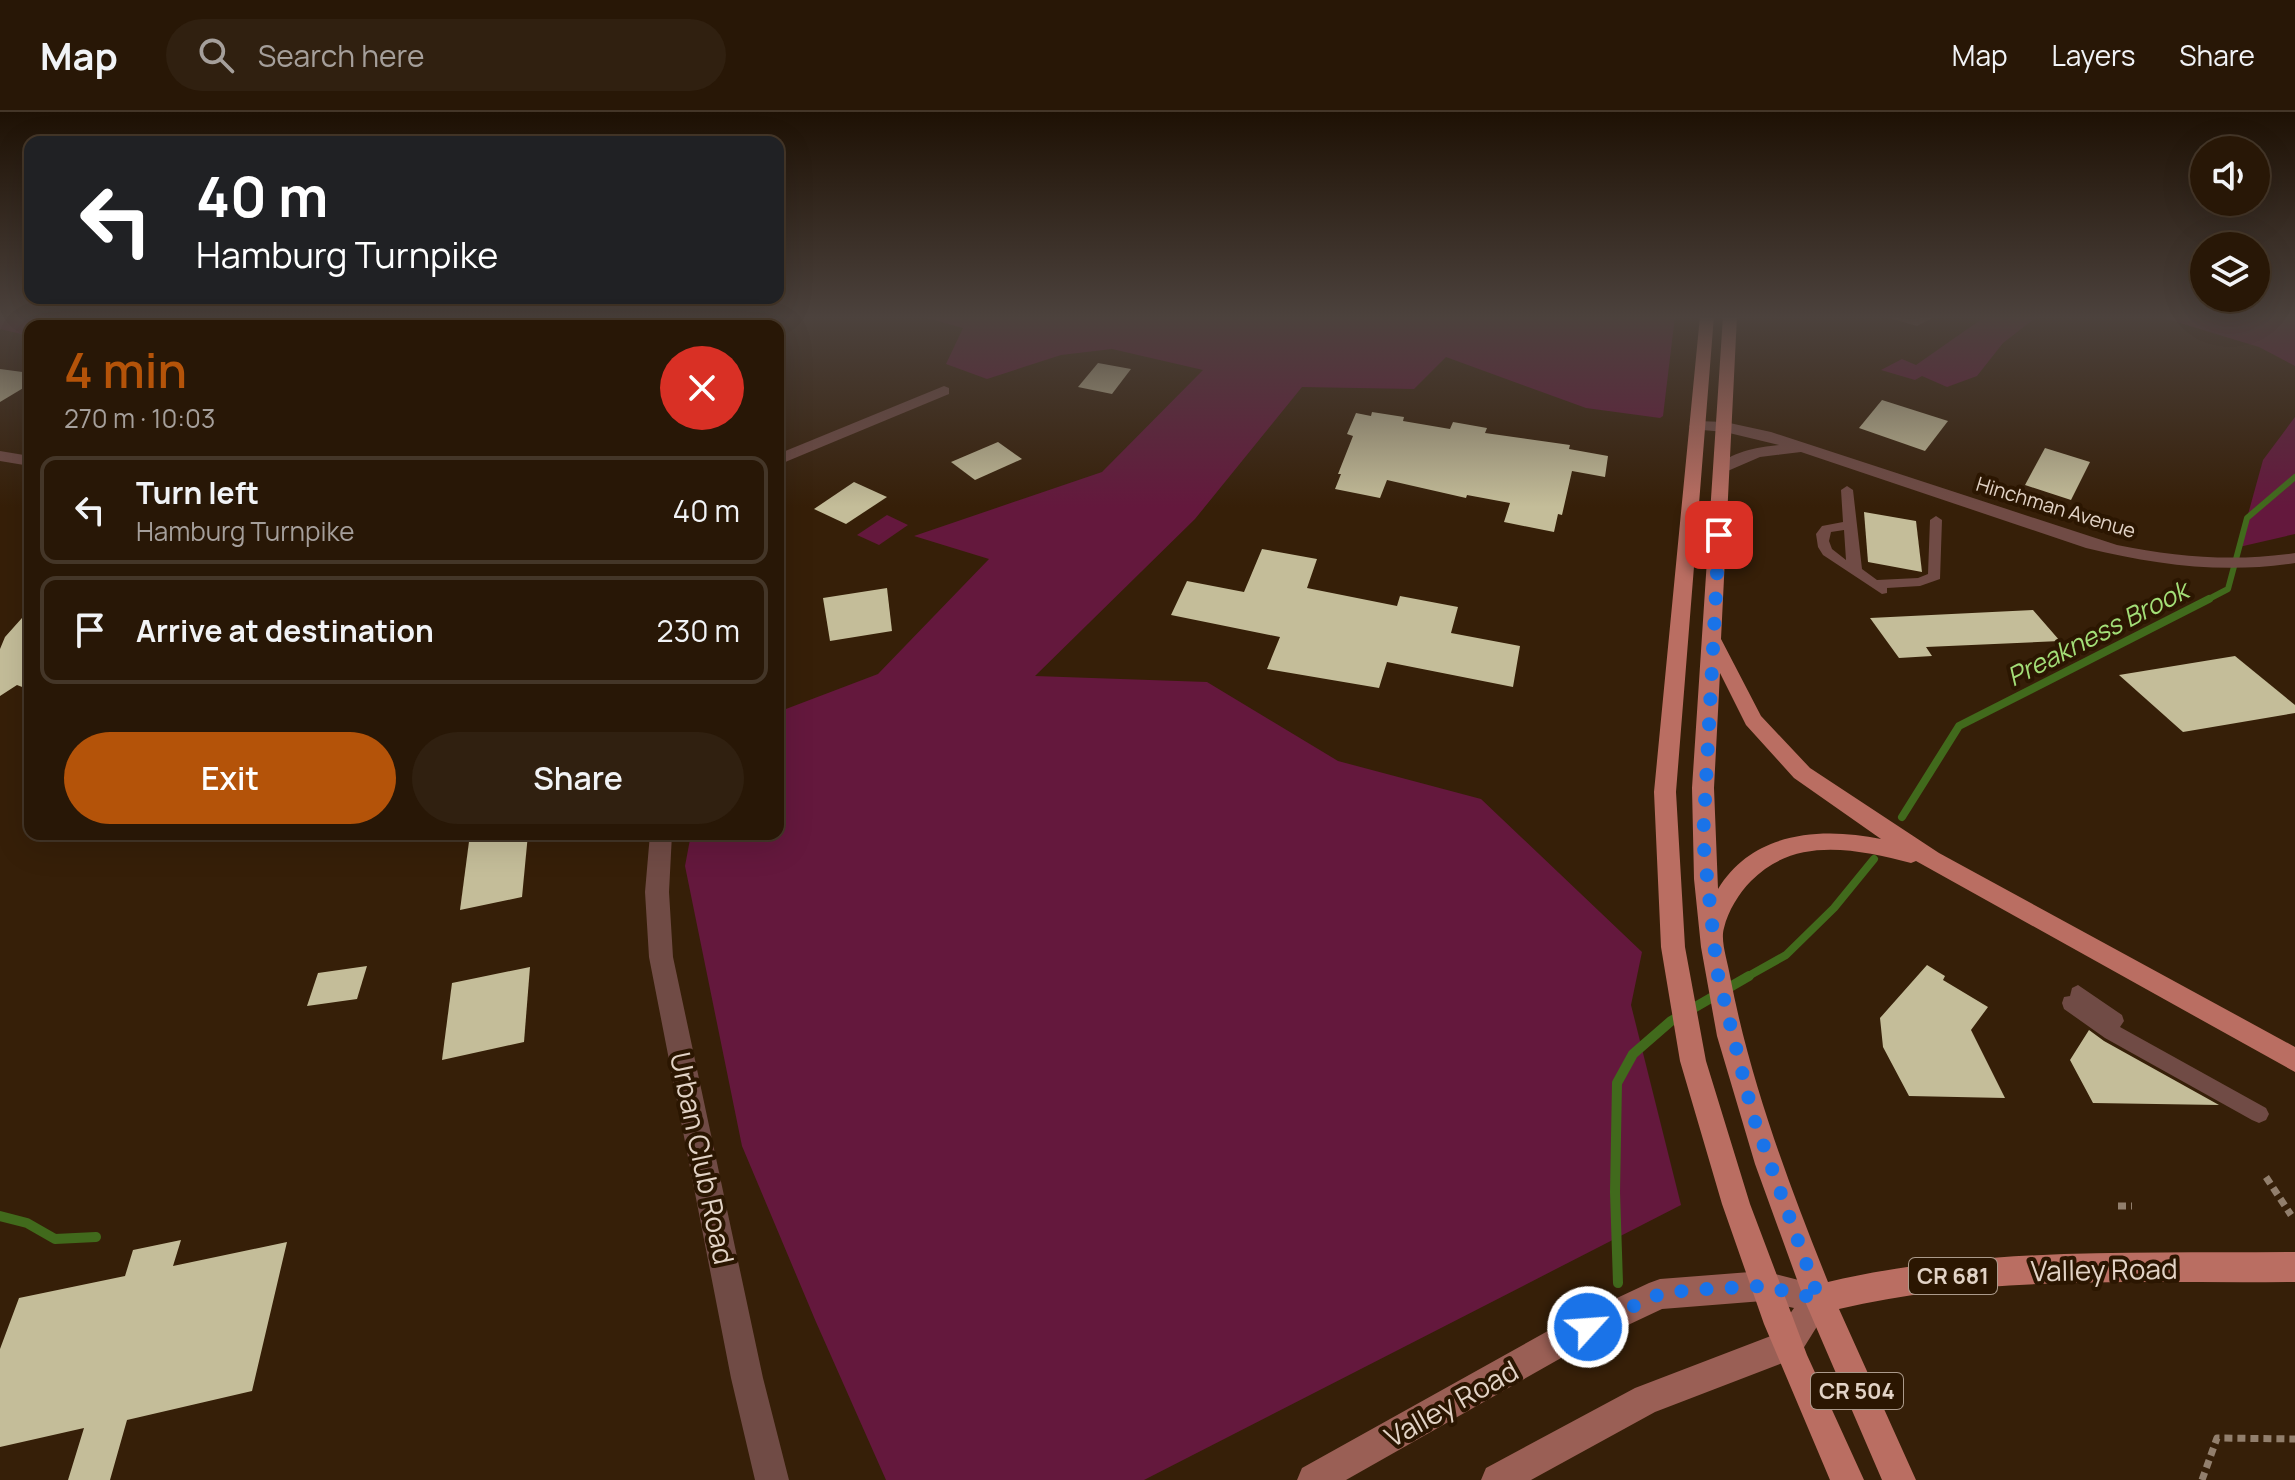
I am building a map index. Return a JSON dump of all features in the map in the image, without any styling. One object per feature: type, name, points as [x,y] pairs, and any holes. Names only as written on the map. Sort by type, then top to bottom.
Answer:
[{"type":"main road","name":"CR 504","points":[[1701,380],[1665,792],[1666,869],[1680,999],[1710,1122],[1763,1286],[1847,1480]]},
{"type":"main road","name":"CR 504","points":[[1727,380],[1703,826],[1717,971],[1753,1116],[1819,1299],[1867,1414],[1899,1480]]},
{"type":"main road","points":[[1713,639],[1753,720],[1802,773],[1840,801],[1931,859],[2295,1060]]},
{"type":"main road","points":[[1711,928],[1733,884],[1775,849],[1825,839],[1870,844],[1931,859]]},
{"type":"main road","name":"Valley Road","points":[[1314,1480],[1566,1338],[1660,1294],[1763,1286],[1819,1299],[1891,1282],[2004,1271],[2295,1267]]},
{"type":"main road","points":[[1498,1480],[1646,1399],[1787,1346],[1819,1299]]},
{"type":"street","points":[[784,457],[944,391]]},
{"type":"street","name":"Hinchman Avenue","points":[[1697,426],[1725,427],[1765,435],[2092,544],[2168,560],[2242,564],[2295,558]]},
{"type":"street","name":"Hinchman Avenue","points":[[1723,468],[1741,457],[1764,451],[1811,451]]},
{"type":"street","points":[[0,456],[24,460]]},
{"type":"street","name":"Urban Club Road","points":[[661,840],[657,892],[661,957],[747,1378],[772,1480]]},
{"type":"lane","points":[[1847,490],[1856,571]]},
{"type":"lane","points":[[1849,525],[1827,529],[1822,534],[1822,545],[1827,552],[1879,588],[1920,582],[1935,576],[1936,520]]},
{"type":"lane","points":[[2074,998],[2112,1032],[2258,1108]]},
{"type":"path","points":[[2266,1177],[2291,1215]]},
{"type":"path","points":[[2118,1206],[2132,1206]]},
{"type":"path","points":[[2202,1480],[2217,1438],[2295,1439]]},
{"type":"shaded area","points":[[1193,380],[1423,380],[1414,389],[1302,387],[1195,519],[1035,676],[1207,682],[1338,761],[1481,799],[1642,952],[1631,1005],[1681,1205],[1144,1480],[886,1480],[742,1146],[685,866],[690,840],[784,840],[784,710],[878,674],[989,559],[914,536],[1102,472]]},
{"type":"shaded area","points":[[1509,380],[1667,380],[1663,416],[1660,418],[1586,408]]},
{"type":"shaded area","points":[[1931,380],[1967,380],[1947,387]]},
{"type":"shaded area","points":[[2295,417],[2295,534],[2239,547],[2263,460]]},
{"type":"shaded area","points":[[887,515],[908,525],[879,545],[857,535]]},
{"type":"building","points":[[0,380],[24,380],[24,388],[0,402]]},
{"type":"building","points":[[1084,380],[1123,380],[1112,394],[1078,387]]},
{"type":"building","points":[[1882,400],[1948,421],[1925,451],[1859,428]]},
{"type":"building","points":[[1372,412],[1450,429],[1453,422],[1487,428],[1485,433],[1570,445],[1569,449],[1608,456],[1605,477],[1572,471],[1562,515],[1558,514],[1554,532],[1504,522],[1510,503],[1467,495],[1466,498],[1387,480],[1380,498],[1335,489],[1353,436],[1347,434],[1356,413],[1371,416]]},
{"type":"building","points":[[998,442],[1022,459],[975,480],[951,462]]},
{"type":"building","points":[[2045,448],[2090,462],[2071,500],[2025,485]]},
{"type":"building","points":[[854,482],[887,497],[846,524],[814,509]]},
{"type":"building","points":[[1864,512],[1916,521],[1922,572],[1868,562]]},
{"type":"building","points":[[1262,549],[1317,559],[1307,588],[1397,606],[1400,596],[1458,607],[1451,633],[1520,646],[1513,687],[1387,662],[1379,688],[1267,669],[1280,637],[1171,615],[1187,581],[1244,592]]},
{"type":"building","points":[[887,588],[892,631],[830,641],[823,598]]},
{"type":"building","points":[[2033,610],[2060,641],[1926,647],[1932,656],[1899,658],[1870,618]]},
{"type":"building","points":[[24,616],[24,688],[17,685],[0,696],[0,649],[5,637]]},
{"type":"building","points":[[2235,656],[2295,705],[2295,713],[2183,732],[2119,675]]},
{"type":"building","points":[[469,840],[527,840],[522,897],[460,910]]},
{"type":"building","points":[[1927,965],[1945,976],[1943,980],[1988,1007],[1971,1030],[2005,1098],[1909,1096],[1883,1047],[1880,1018]]},
{"type":"building","points":[[367,966],[357,999],[307,1006],[318,973]]},
{"type":"building","points":[[530,967],[524,1042],[442,1060],[452,983]]},
{"type":"building","points":[[2089,1030],[2219,1105],[2093,1103],[2070,1060]]},
{"type":"building","points":[[181,1240],[173,1266],[287,1242],[252,1391],[127,1420],[110,1480],[68,1480],[84,1428],[0,1447],[0,1349],[19,1298],[125,1276],[133,1250]]},
{"type":"waterway","name":"Preakness Brook","points":[[2205,601],[2228,589],[2247,518],[2295,477]]},
{"type":"waterway","name":"Preakness Brook","points":[[1902,817],[1959,726],[2209,599]]},
{"type":"waterway","name":"Preakness Brook","points":[[1745,978],[1786,955],[1834,908],[1874,859]]},
{"type":"waterway","name":"Preakness Brook","points":[[1618,1283],[1615,1192],[1617,1083],[1633,1054],[1671,1021],[1749,976]]},
{"type":"waterway","points":[[0,1216],[27,1223],[55,1239],[96,1237]]},
{"type":"route","points":[[1588,1327],[1660,1294],[1690,1290],[1763,1286],[1819,1299],[1753,1116],[1717,971],[1703,839],[1703,788],[1719,535]]}]
